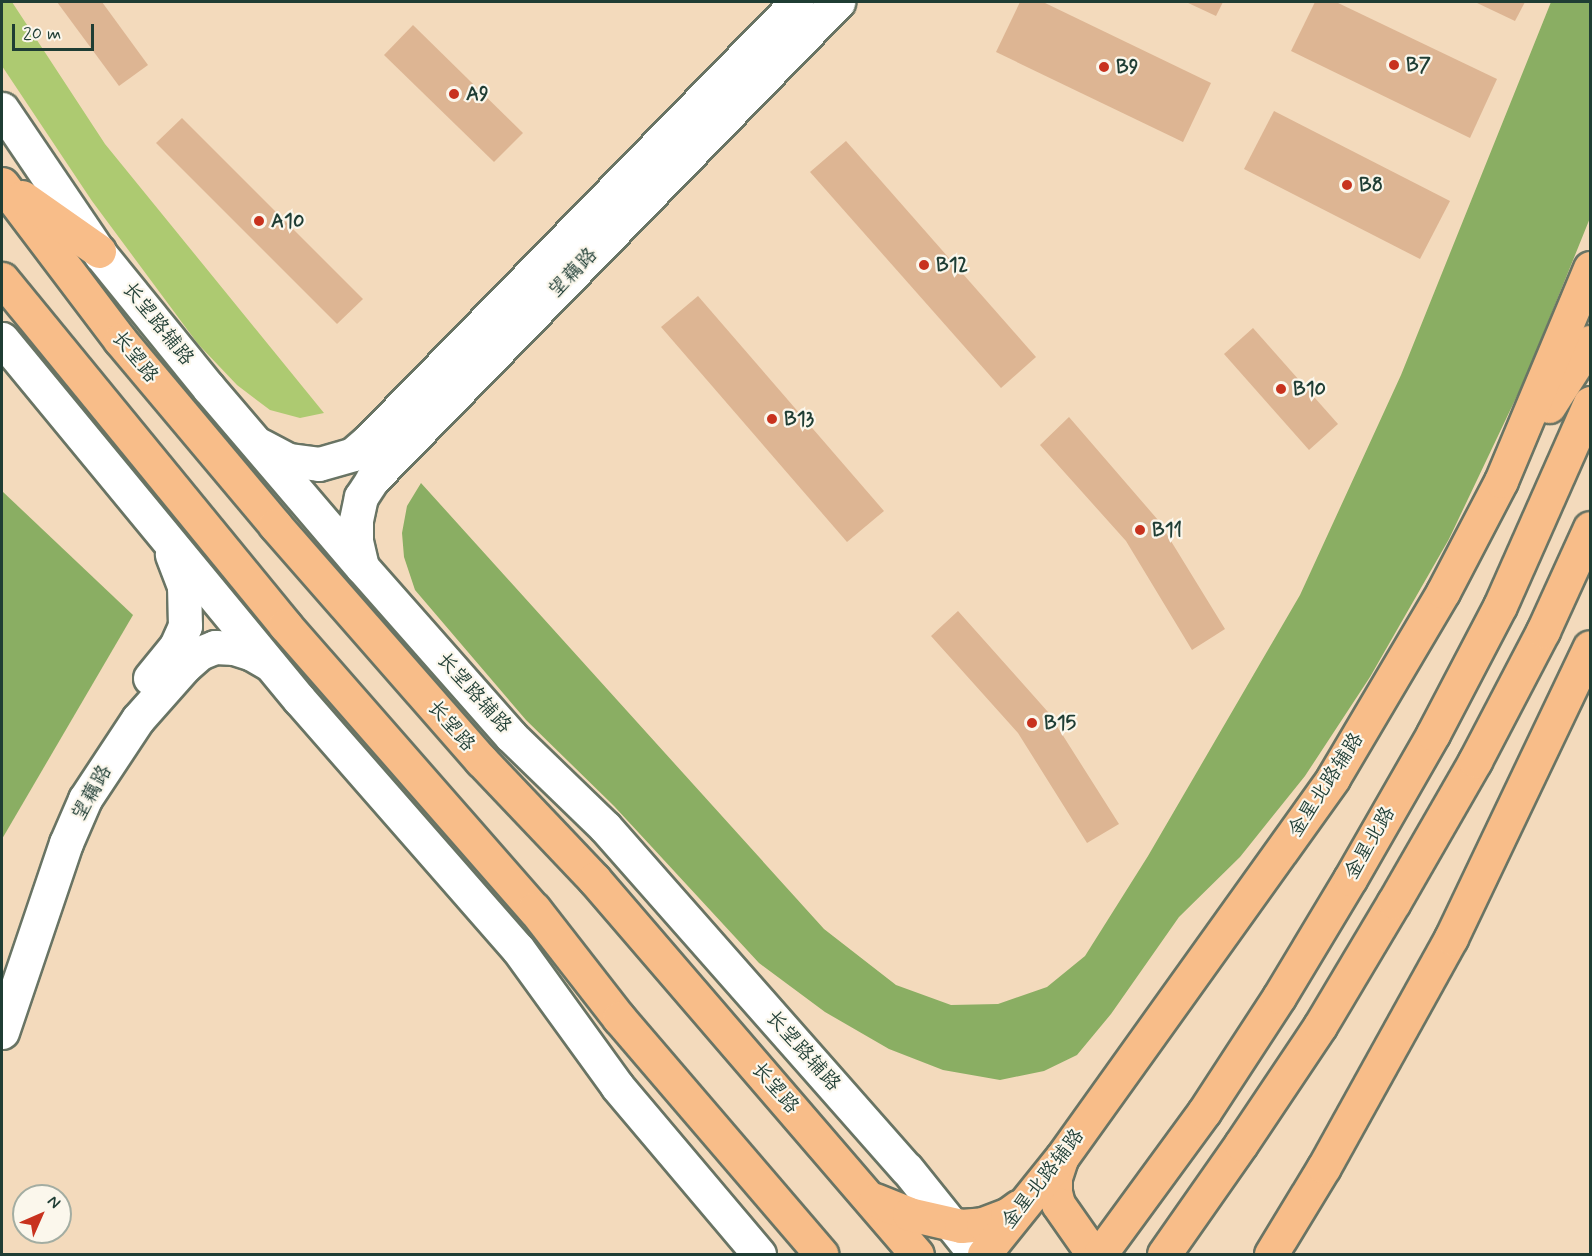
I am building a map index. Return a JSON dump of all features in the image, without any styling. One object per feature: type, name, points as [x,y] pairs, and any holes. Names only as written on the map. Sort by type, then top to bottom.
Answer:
[{"type":"main road","points":[[2,183],[99,251]]},
{"type":"main road","name":"长望路","points":[[2,183],[120,340],[275,525],[481,760],[594,879],[917,1254]]},
{"type":"main road","name":"金星北路辅路","points":[[984,1254],[1062,1157],[1333,778],[1443,592],[1501,481],[1590,268]]},
{"type":"main road","points":[[2,279],[285,626],[534,909],[619,1018],[819,1252]]},
{"type":"main road","points":[[1501,481],[1590,342]]},
{"type":"main road","name":"金星北路","points":[[1100,1254],[1204,1112],[1279,997],[1356,869],[1433,734],[1500,606],[1590,403]]},
{"type":"main road","points":[[1164,1254],[1313,1036],[1394,902],[1475,761],[1538,641],[1590,528]]},
{"type":"main road","points":[[1271,1254],[1324,1167],[1451,938],[1590,647]]},
{"type":"main road","points":[[1062,1157],[1056,1178],[1055,1192],[1058,1204],[1093,1254]]},
{"type":"main road","points":[[870,1198],[909,1214],[961,1226],[983,1224],[1007,1215],[1036,1192]]},
{"type":"street","name":"望藕路","points":[[255,441],[273,454],[288,460],[319,464],[353,454],[442,366],[796,2]]},
{"type":"street","name":"望藕路","points":[[362,567],[356,540],[356,519],[361,497],[372,480],[838,2]]},
{"type":"street","name":"长望路辅路","points":[[2,109],[99,251],[362,567],[511,735],[605,827],[907,1169],[975,1254]]},
{"type":"street","points":[[2,339],[273,666],[518,949],[617,1086],[759,1254]]},
{"type":"street","name":"望藕路","points":[[2,986],[70,794],[126,709],[176,646],[185,626],[184,586],[176,561],[158,529]]},
{"type":"street","name":"望藕路","points":[[2,1032],[66,843],[85,799],[138,720],[185,666],[200,654],[215,647],[234,648],[252,654],[273,666]]},
{"type":"green space","points":[[2,2],[12,2],[105,144],[324,413],[300,418],[270,410],[237,385],[198,344],[92,201],[2,66]]},
{"type":"green space","points":[[1551,2],[1590,2],[1590,218],[1525,379],[1449,539],[1370,677],[1305,776],[1240,857],[1179,917],[1111,1014],[1077,1055],[1044,1071],[1000,1080],[943,1070],[889,1049],[825,1012],[759,963],[614,806],[526,720],[415,590],[404,557],[402,533],[407,506],[421,483],[824,929],[896,985],[951,1005],[998,1004],[1047,987],[1085,956],[1148,856],[1300,595],[1401,375]]},
{"type":"green space","points":[[2,491],[133,615],[2,839]]},
{"type":"building","points":[[57,2],[102,2],[148,65],[119,86]]},
{"type":"building","name":"B9","points":[[1020,2],[1043,2],[1211,83],[1183,142],[996,52]]},
{"type":"building","points":[[1186,2],[1223,2],[1216,16]]},
{"type":"building","name":"B7","points":[[1315,2],[1336,2],[1497,79],[1470,138],[1291,51]]},
{"type":"building","points":[[1475,2],[1525,2],[1515,21]]},
{"type":"building","name":"A9","points":[[413,25],[523,133],[494,162],[384,55]]},
{"type":"building","name":"B8","points":[[1274,111],[1450,201],[1420,259],[1244,169]]},
{"type":"building","name":"A10","points":[[182,118],[363,299],[337,324],[156,143]]},
{"type":"building","name":"B12","points":[[846,141],[1036,357],[1001,388],[810,172]]},
{"type":"building","name":"B13","points":[[698,296],[884,511],[847,542],[661,327]]},
{"type":"building","name":"B10","points":[[1253,328],[1338,424],[1309,450],[1224,354]]},
{"type":"building","name":"B11","points":[[1069,417],[1158,520],[1225,629],[1192,650],[1126,541],[1040,445]]},
{"type":"building","name":"B15","points":[[958,611],[1048,712],[1119,824],[1087,843],[1018,733],[931,636]]},
{"type":"place","name":"B7","points":[[1394,65]]},
{"type":"place","name":"B9","points":[[1104,67]]},
{"type":"place","name":"A9","points":[[454,94]]},
{"type":"place","name":"B8","points":[[1347,185]]},
{"type":"place","name":"A10","points":[[259,221]]},
{"type":"place","name":"B12","points":[[924,265]]},
{"type":"place","name":"B10","points":[[1281,389]]},
{"type":"place","name":"B13","points":[[772,419]]},
{"type":"place","name":"B11","points":[[1140,530]]},
{"type":"place","name":"B15","points":[[1032,723]]}]
